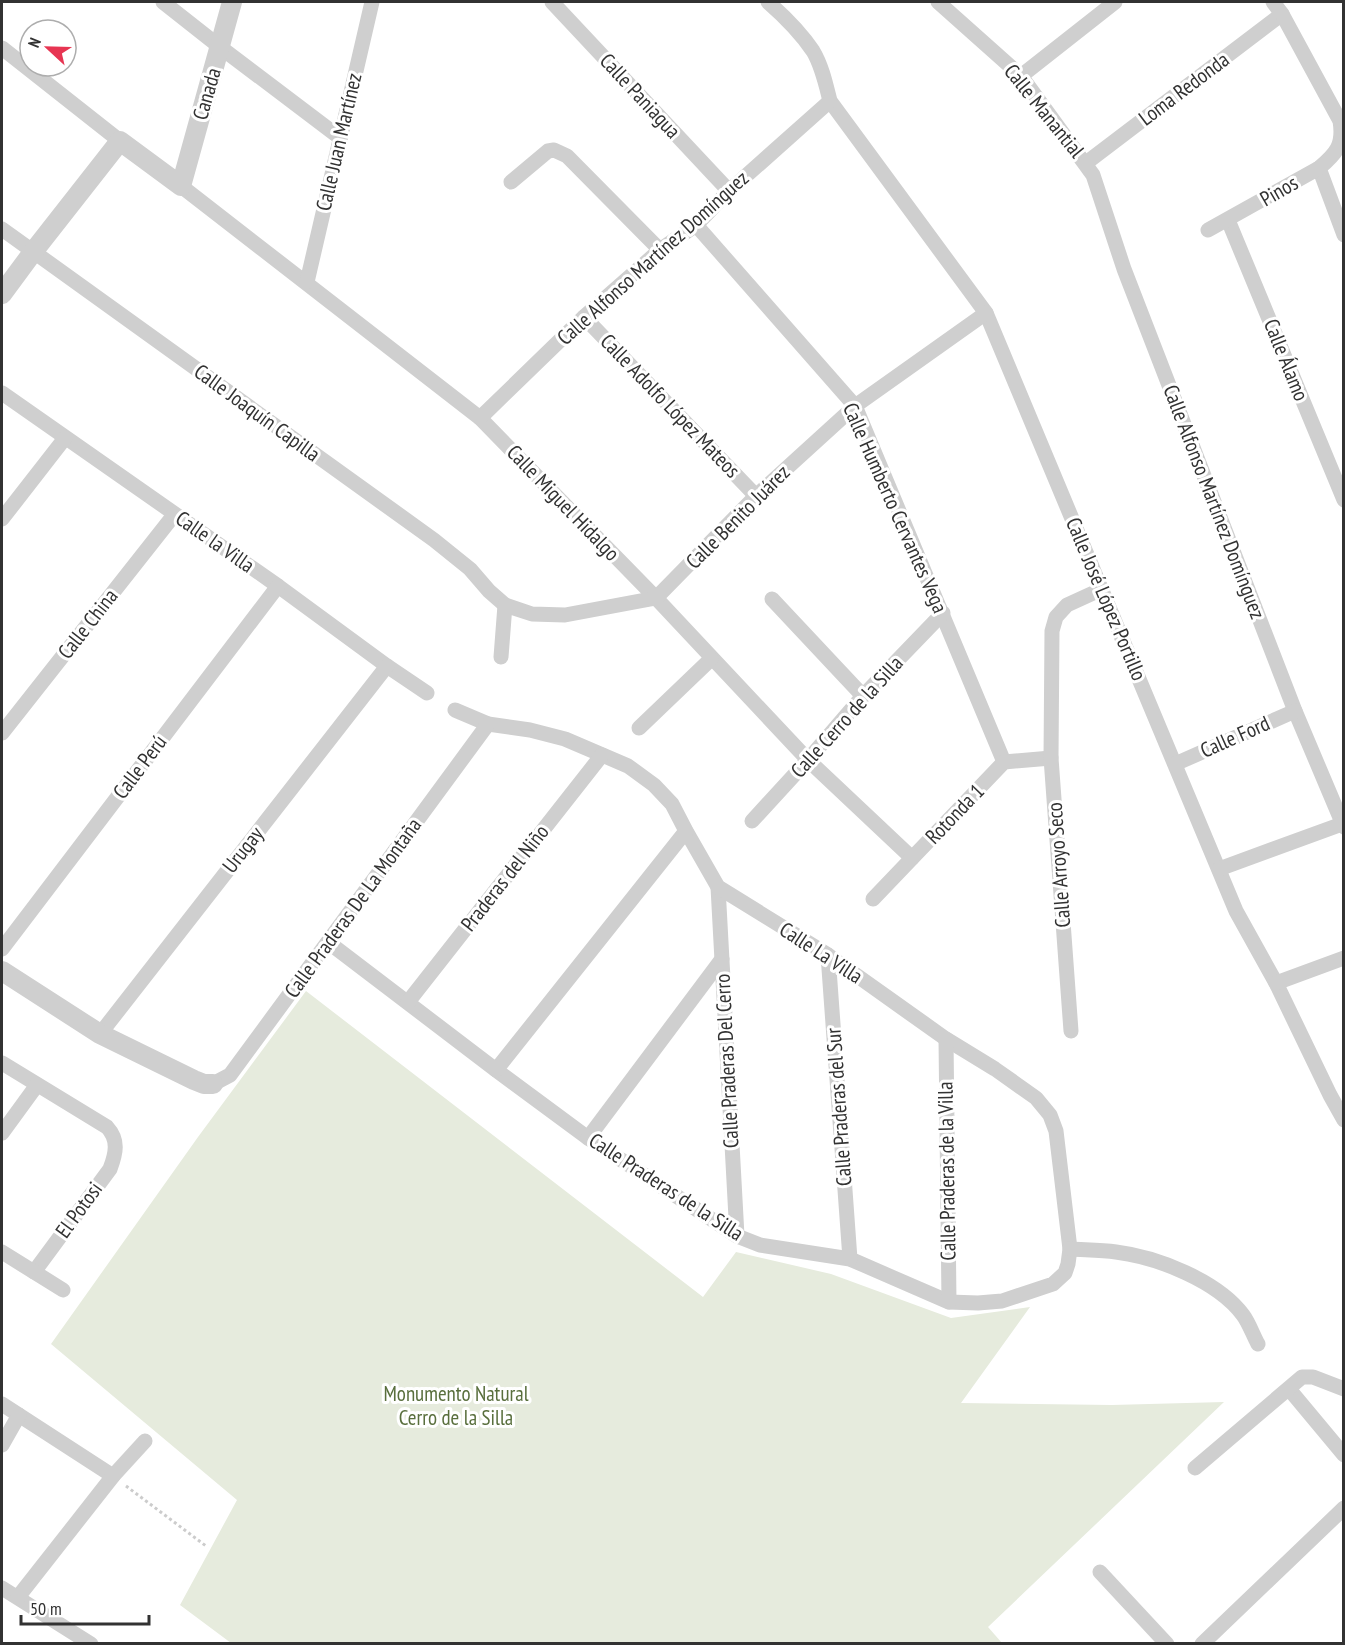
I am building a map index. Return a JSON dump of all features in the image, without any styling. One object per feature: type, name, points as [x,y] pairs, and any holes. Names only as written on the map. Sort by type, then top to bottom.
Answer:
[{"type":"street","points":[[163,2],[339,137]]},
{"type":"street","name":"Canada","points":[[181,186],[232,2]]},
{"type":"street","name":"Calle Juan Martínez","points":[[307,282],[372,2]]},
{"type":"street","name":"Calle Paniagua","points":[[552,2],[729,191]]},
{"type":"street","points":[[768,2],[781,13],[813,52],[823,75],[830,101]]},
{"type":"street","name":"Calle Manantial","points":[[938,2],[1022,76],[1089,169]]},
{"type":"street","points":[[1022,76],[1107,4]]},
{"type":"street","name":"Pinos","points":[[1209,230],[1319,168],[1333,156],[1340,141],[1340,121],[1277,8]]},
{"type":"street","name":"Loma Redonda","points":[[1089,169],[1277,8]]},
{"type":"street","points":[[2,48],[181,186]]},
{"type":"street","name":"Calle Alfonso Martínez Domínguez","points":[[480,418],[584,317],[660,250],[696,225],[729,191],[830,101]]},
{"type":"street","name":"Calle José López Portillo","points":[[830,101],[986,313],[1236,911],[1337,1092],[1344,1120]]},
{"type":"street","points":[[2,294],[120,141]]},
{"type":"street","points":[[511,182],[548,151],[559,152],[567,156],[660,250]]},
{"type":"street","points":[[1319,168],[1344,234]]},
{"type":"street","name":"Calle Alfonso Martínez Domínguez","points":[[1089,169],[1124,269],[1295,711],[1343,825]]},
{"type":"street","name":"Calle Miguel Hidalgo","points":[[181,186],[480,418],[656,598],[808,760],[912,858]]},
{"type":"street","name":"Calle Álamo","points":[[1228,220],[1344,500]]},
{"type":"street","name":"Calle Humberto Cervantes Vega","points":[[696,225],[855,406],[1004,762]]},
{"type":"street","name":"Calle Joaquín Capilla","points":[[2,229],[434,540],[470,569],[505,605]]},
{"type":"street","name":"Calle Benito Juárez","points":[[656,598],[756,496],[855,406],[986,313]]},
{"type":"street","name":"Calle Adolfo López Mateos","points":[[584,317],[756,496]]},
{"type":"street","name":"Calle la Villa","points":[[2,393],[427,693]]},
{"type":"street","points":[[2,519],[65,438]]},
{"type":"street","name":"Calle China","points":[[2,733],[174,514]]},
{"type":"street","name":"Calle Perú","points":[[2,948],[278,586]]},
{"type":"street","name":"Calle Arroyo Seco","points":[[1071,1031],[1050,758],[1052,631],[1056,617],[1066,605],[1102,589]]},
{"type":"street","points":[[501,657],[505,605],[532,614],[565,615],[656,598]]},
{"type":"street","points":[[772,599],[863,696]]},
{"type":"street","name":"Calle Cerro de la Silla","points":[[752,821],[863,696],[943,613]]},
{"type":"street","points":[[639,728],[711,659]]},
{"type":"street","name":"Urugay","points":[[100,1034],[387,666]]},
{"type":"street","name":"Calle La Villa","points":[[455,710],[488,724],[530,730],[565,739],[628,766],[654,785],[672,804],[718,887],[828,955],[946,1039],[1036,1098],[1050,1115],[1056,1131],[1070,1249],[1065,1273],[1053,1284]]},
{"type":"street","name":"Calle Ford","points":[[1175,764],[1295,711]]},
{"type":"street","name":"Calle Praderas De La Montaña","points":[[213,1084],[230,1075],[488,724]]},
{"type":"street","name":"Praderas del Niño","points":[[408,1002],[602,755]]},
{"type":"street","points":[[1004,762],[1050,758]]},
{"type":"street","name":"Rotonda 1","points":[[873,899],[1004,762]]},
{"type":"street","points":[[1219,869],[1343,825]]},
{"type":"street","points":[[496,1071],[686,831]]},
{"type":"street","name":"Calle Praderas Del Cerro","points":[[718,887],[737,1236]]},
{"type":"street","name":"Calle Praderas de la Silla","points":[[328,942],[496,1071],[588,1138],[737,1236],[760,1245],[850,1259],[949,1302],[1002,1301],[1053,1284]]},
{"type":"street","name":"Calle Praderas del Sur","points":[[828,955],[850,1259]]},
{"type":"street","points":[[1276,983],[1344,958]]},
{"type":"street","points":[[588,1138],[722,959]]},
{"type":"street","points":[[2,971],[100,1034],[194,1080],[204,1084],[213,1084]]},
{"type":"street","name":"Calle Praderas de la Villa","points":[[946,1039],[949,1302]]},
{"type":"street","points":[[2,1063],[37,1085],[2,1133]]},
{"type":"street","name":"El Potosi","points":[[34,1272],[110,1169],[115,1157],[116,1144],[113,1133],[107,1127],[37,1085]]},
{"type":"street","points":[[1070,1249],[1117,1252],[1144,1258],[1177,1269],[1203,1282],[1225,1296],[1243,1315],[1258,1344]]},
{"type":"street","points":[[2,1252],[63,1290]]},
{"type":"street","points":[[1195,1468],[1302,1377],[1313,1377],[1344,1389]]},
{"type":"street","points":[[1289,1389],[1344,1455]]},
{"type":"street","points":[[2,1404],[113,1476]]},
{"type":"street","points":[[2,1445],[19,1415]]},
{"type":"street","points":[[18,1597],[113,1476],[145,1442]]},
{"type":"street","points":[[1205,1642],[1344,1508]]},
{"type":"street","points":[[1100,1572],[1167,1644]]},
{"type":"street","points":[[2,1588],[91,1644]]},
{"type":"path","points":[[113,1476],[206,1546]]},
{"type":"green space","name":"Monumento Natural Cerro de la Silla","points":[[306,991],[703,1297],[736,1252],[831,1274],[951,1318],[1030,1307],[961,1403],[1112,1405],[1224,1402],[988,1627],[1002,1643],[231,1643],[180,1605],[237,1500],[51,1344],[198,1137]]}]
